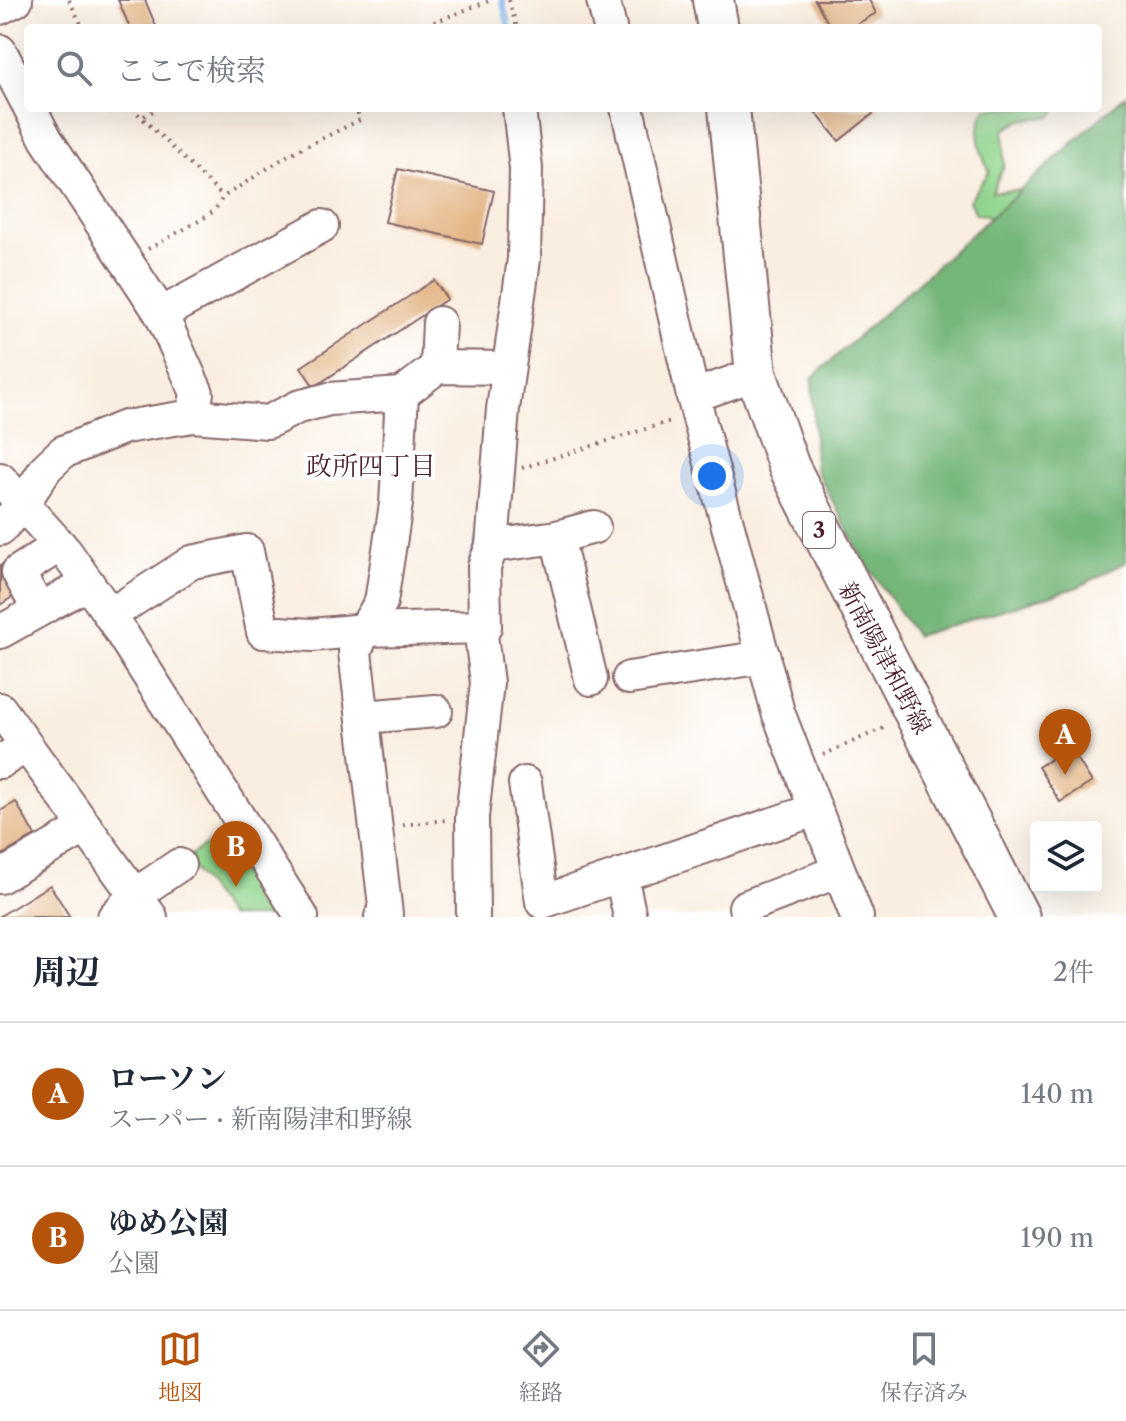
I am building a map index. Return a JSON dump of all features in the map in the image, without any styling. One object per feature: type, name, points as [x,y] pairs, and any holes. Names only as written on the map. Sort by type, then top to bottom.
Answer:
[{"type":"main road","points":[[713,0],[717,24]]},
{"type":"main road","name":"新南陽津和野線","points":[[729,112],[756,374],[789,467],[835,564],[1019,917]]},
{"type":"street","points":[[0,8],[16,0]]},
{"type":"street","points":[[603,0],[609,24]]},
{"type":"street","points":[[0,51],[24,97]]},
{"type":"street","points":[[32,112],[46,139],[128,259],[161,314],[197,393],[193,416]]},
{"type":"street","points":[[110,615],[192,562],[247,551],[263,632],[312,635],[364,630],[485,627],[484,567],[492,546],[508,368],[524,259],[526,169],[519,112]]},
{"type":"street","points":[[628,112],[695,402],[764,657],[798,766],[857,917]]},
{"type":"street","points":[[161,314],[322,226]]},
{"type":"street","points":[[437,367],[439,323]]},
{"type":"street","points":[[0,529],[23,504],[46,468],[63,452],[125,427],[193,416],[268,422],[298,407],[329,399],[402,394],[437,367],[508,368]]},
{"type":"street","points":[[695,402],[756,374]]},
{"type":"street","points":[[381,917],[386,914],[355,652],[381,602],[396,504],[402,394]]},
{"type":"street","points":[[0,479],[60,545],[88,583],[302,917]]},
{"type":"street","points":[[492,546],[557,537],[594,527]]},
{"type":"street","points":[[557,537],[591,679]]},
{"type":"street","points":[[39,610],[18,572],[60,545]]},
{"type":"street","points":[[0,632],[88,583]]},
{"type":"street","points":[[473,917],[472,817],[487,683],[480,627]]},
{"type":"street","points":[[641,682],[764,657]]},
{"type":"street","points":[[0,709],[12,755],[86,827],[134,910],[179,865]]},
{"type":"street","points":[[363,717],[436,711]]},
{"type":"street","points":[[525,783],[542,902],[814,810]]},
{"type":"street","points":[[0,877],[86,827]]},
{"type":"street","points":[[745,907],[839,871]]},
{"type":"street","points":[[621,875],[630,917]]},
{"type":"path","points":[[69,0],[81,24]]},
{"type":"path","points":[[429,24],[491,0]]},
{"type":"path","points":[[509,0],[516,24]]},
{"type":"path","points":[[138,112],[169,147],[223,197]]},
{"type":"path","points":[[144,116],[152,112]]},
{"type":"path","points":[[128,259],[204,218],[215,210],[223,197],[290,154],[360,120],[357,112]]},
{"type":"path","points":[[498,468],[525,468],[671,422],[695,402]]},
{"type":"path","points":[[798,766],[894,723]]},
{"type":"path","points":[[376,829],[472,817]]},
{"type":"green space","points":[[1126,95],[1126,562],[1078,587],[916,636],[864,561],[815,468],[812,378]]},
{"type":"green space","points":[[984,112],[1054,112],[1052,116],[1021,120],[1004,130],[1004,165],[992,192],[1057,187],[991,231],[988,215],[976,214],[969,201],[989,172],[979,140]]},
{"type":"green space","points":[[226,832],[286,917],[229,917],[186,858]]},
{"type":"building","points":[[118,0],[145,0],[155,24],[128,24]]},
{"type":"building","points":[[815,0],[869,0],[876,13],[857,24],[829,24]]},
{"type":"building","points":[[815,112],[875,112],[839,141]]},
{"type":"building","points":[[398,169],[494,191],[482,244],[385,222]]},
{"type":"building","points":[[434,280],[447,299],[314,387],[301,367]]},
{"type":"building","points":[[0,565],[20,592],[0,605]]},
{"type":"building","points":[[1070,747],[1092,782],[1060,802],[1038,767]]},
{"type":"building","points":[[16,802],[35,836],[0,856],[0,811]]},
{"type":"building","points":[[50,885],[70,917],[0,917],[0,916]]},
{"type":"waterway","points":[[502,0],[508,24]]},
{"type":"waterway","points":[[471,563],[479,536]]},
{"type":"place","name":"ローソン","points":[[1065,775]]},
{"type":"place","name":"ゆめ公園","points":[[236,887]]},
{"type":"district","name":"政所四丁目","points":[[371,466]]}]
